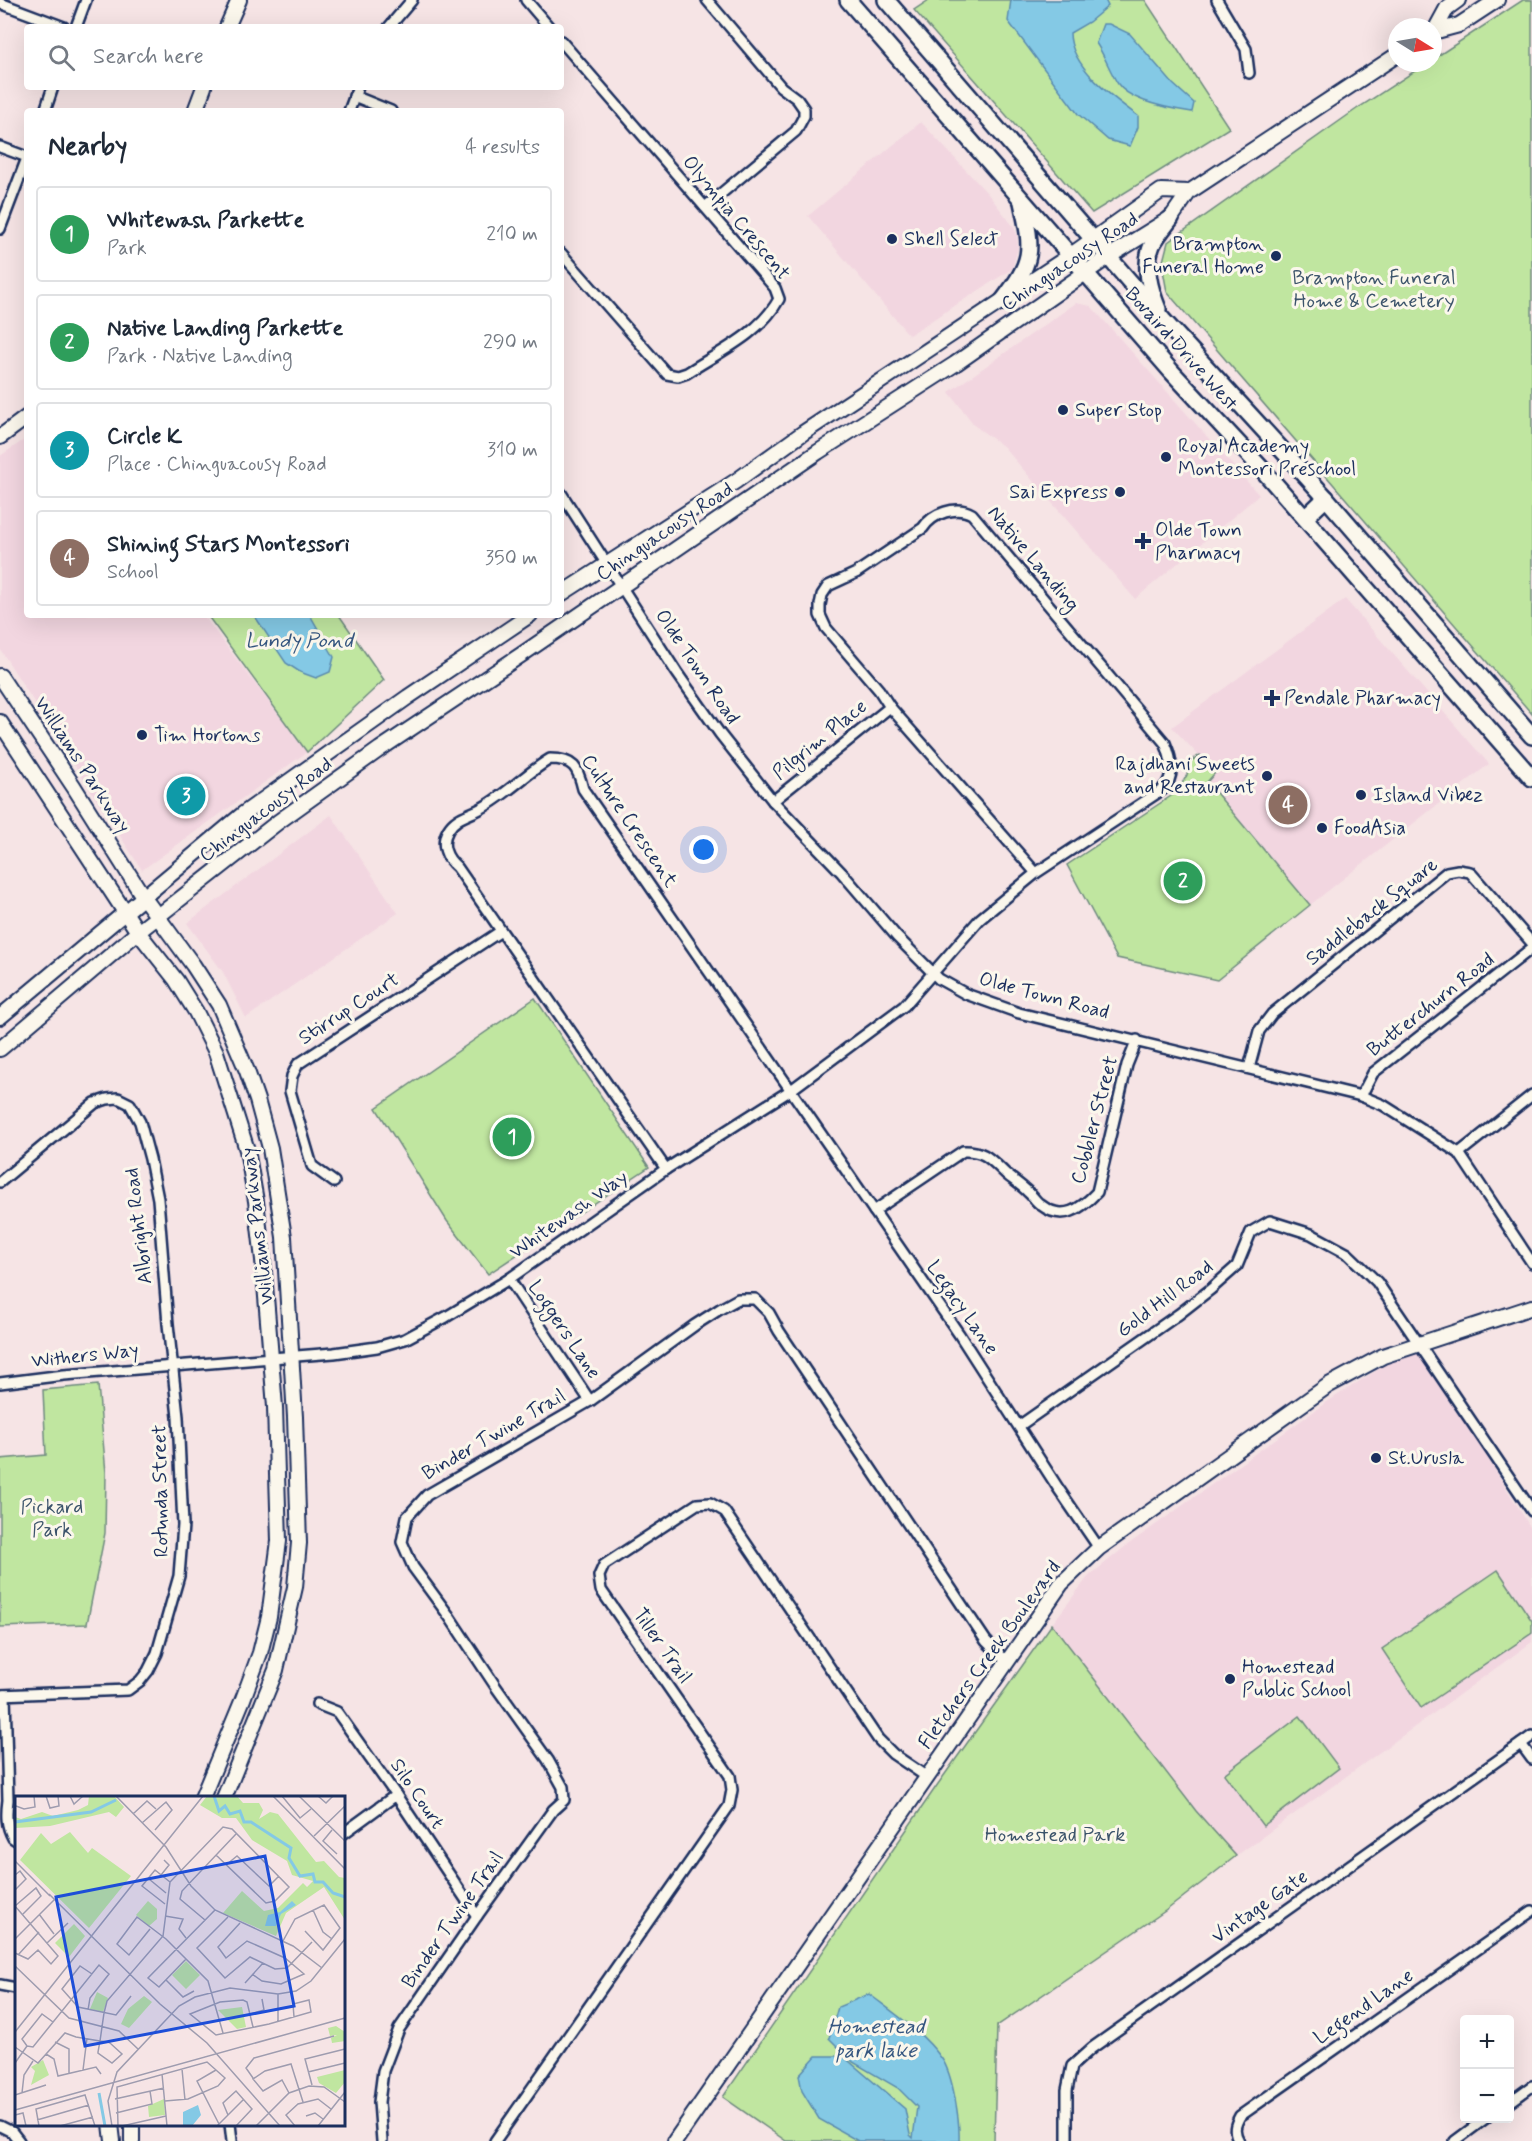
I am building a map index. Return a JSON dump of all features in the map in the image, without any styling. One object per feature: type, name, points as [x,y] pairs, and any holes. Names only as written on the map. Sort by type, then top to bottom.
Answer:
[{"type":"main road","points":[[228,24],[240,0]]},
{"type":"main road","name":"Bovaird Drive West","points":[[848,0],[1171,371],[1305,518],[1532,778]]},
{"type":"main road","name":"Bovaird Drive West","points":[[886,0],[1163,320],[1326,498],[1532,736]]},
{"type":"main road","points":[[1441,18],[1447,8],[1458,0]]},
{"type":"main road","points":[[1442,29],[1459,25],[1497,0]]},
{"type":"main road","name":"Chinguacousy Road","points":[[0,1049],[138,932],[296,808],[818,452],[963,359],[1108,257],[1171,218],[1188,192],[1388,61]]},
{"type":"main road","points":[[196,108],[203,90]]},
{"type":"main road","name":"Chinguacousy Road","points":[[564,592],[736,481],[1094,240],[1161,191],[1188,192]]},
{"type":"main road","points":[[1002,302],[1020,278],[1029,254],[1029,233],[1021,199]]},
{"type":"main road","points":[[1163,320],[1151,292],[1148,276],[1152,245],[1171,218]]},
{"type":"main road","points":[[0,437],[24,419]]},
{"type":"main road","points":[[1305,518],[1326,498]]},
{"type":"main road","name":"Chinguacousy Road","points":[[0,1017],[243,814],[408,697],[526,618]]},
{"type":"main road","name":"Williams Parkway","points":[[0,676],[144,898],[219,1005],[244,1062],[270,1148],[284,1237],[298,1472],[299,1543],[295,1587],[276,1670],[224,1796]]},
{"type":"main road","name":"Williams Parkway","points":[[0,722],[125,913],[176,980],[196,1012],[216,1052],[233,1098],[248,1150],[256,1200],[271,1359],[279,1493],[279,1541],[269,1617],[260,1653],[202,1796]]},
{"type":"main road","name":"Fletchers Creek Boulevard","points":[[675,2141],[1061,1584],[1100,1548],[1329,1385],[1383,1356],[1532,1307]]},
{"type":"main road","points":[[111,2126],[113,2141]]},
{"type":"street","points":[[77,24],[86,0]]},
{"type":"street","points":[[391,24],[411,0]]},
{"type":"street","points":[[526,0],[546,24]]},
{"type":"street","points":[[705,207],[795,131],[804,116],[804,109],[797,99],[781,87],[707,0]]},
{"type":"street","points":[[1217,0],[1246,48],[1249,73]]},
{"type":"street","points":[[0,3],[56,24]]},
{"type":"street","name":"Olympia Crescent","points":[[564,44],[775,288],[779,299],[771,314],[754,329],[687,373],[678,376],[667,374],[564,256]]},
{"type":"street","points":[[46,108],[52,90]]},
{"type":"street","points":[[350,108],[356,92],[385,108]]},
{"type":"street","points":[[0,147],[24,157]]},
{"type":"street","points":[[0,229],[24,166]]},
{"type":"street","name":"Olde Town Road","points":[[564,498],[620,587],[720,734],[773,801],[842,873],[897,937],[939,979],[966,994],[1019,1012],[1360,1096],[1383,1105],[1459,1153],[1532,1263]]},
{"type":"street","name":"Native Landing","points":[[933,972],[981,919],[1036,873],[1162,790],[1170,778],[1172,767],[1171,755],[1165,743],[988,535],[982,525],[967,512],[961,510],[945,512],[928,520],[923,528],[856,573],[828,586],[822,595],[820,615],[826,628],[879,690],[890,707],[1036,873]]},
{"type":"street","name":"Pilgrim Place","points":[[773,801],[890,707]]},
{"type":"street","name":"Culture Crescent","points":[[666,1169],[457,867],[449,860],[445,851],[447,831],[458,818],[479,810],[550,759],[561,759],[573,764],[579,773],[583,789],[790,1090]]},
{"type":"street","name":"Saddleback Square","points":[[1249,1068],[1259,1031],[1272,1014],[1447,872],[1458,870],[1470,872],[1532,943]]},
{"type":"street","name":"Stirrup Court","points":[[333,1182],[312,1166],[290,1090],[292,1076],[298,1064],[501,931]]},
{"type":"street","name":"Butterchurn Road","points":[[1360,1096],[1373,1073],[1532,948]]},
{"type":"street","name":"Whitewash Way","points":[[174,1365],[334,1353],[378,1347],[405,1339],[509,1279],[666,1169],[790,1090],[904,1006],[933,972]]},
{"type":"street","name":"Cobbler Street","points":[[874,1211],[963,1151],[975,1151],[990,1158],[1029,1192],[1040,1205],[1051,1212],[1062,1214],[1074,1212],[1097,1192],[1127,1065],[1137,1040]]},
{"type":"street","name":"Legacy Lane","points":[[790,1090],[959,1334],[1058,1488],[1100,1548]]},
{"type":"street","points":[[1459,1153],[1532,1095]]},
{"type":"street","name":"Albright Road","points":[[0,1182],[95,1102],[118,1098],[130,1104],[140,1122],[158,1199],[168,1324],[174,1365]]},
{"type":"street","name":"Gold Hill Road","points":[[1019,1426],[1211,1289],[1237,1266],[1251,1232],[1270,1221],[1311,1234],[1348,1254],[1377,1282],[1418,1344]]},
{"type":"street","name":"Loggers Lane","points":[[509,1279],[590,1401]]},
{"type":"street","name":"Binder Twine Trail","points":[[382,2141],[379,2102],[383,2071],[399,2029],[477,1916],[554,1810],[564,1800],[563,1787],[548,1760],[449,1616],[412,1567],[402,1542],[407,1518],[427,1496],[590,1401],[720,1309],[738,1299],[755,1299],[769,1313],[986,1641],[1007,1662]]},
{"type":"street","points":[[1418,1344],[1532,1511]]},
{"type":"street","name":"Withers Way","points":[[0,1383],[174,1365]]},
{"type":"street","name":"Rotunda Street","points":[[3,1695],[128,1690],[148,1671],[157,1653],[179,1576],[183,1525],[174,1365]]},
{"type":"street","name":"Tiller Trail","points":[[495,2141],[729,1806],[732,1790],[730,1776],[601,1590],[599,1575],[604,1565],[697,1504],[710,1503],[724,1510],[878,1739],[893,1754],[927,1777]]},
{"type":"street","points":[[3,1695],[8,1800],[6,1815],[7,1827],[15,1839]]},
{"type":"street","name":"Silo Court","points":[[317,1704],[338,1712],[477,1916]]},
{"type":"street","name":"Vintage Gate","points":[[1067,2141],[1067,2090],[1072,2066],[1092,2048],[1532,1736]]},
{"type":"street","points":[[1521,1744],[1532,1759]]},
{"type":"street","points":[[345,1832],[396,1795]]},
{"type":"street","name":"Legend Lane","points":[[1239,2141],[1235,2135],[1235,2126],[1240,2116],[1532,1911]]},
{"type":"street","points":[[0,1985],[15,1988]]},
{"type":"street","points":[[1514,2099],[1532,2086]]},
{"type":"street","points":[[1455,2141],[1479,2123]]},
{"type":"street","points":[[0,2126],[12,2132],[19,2141]]},
{"type":"street","points":[[230,2126],[232,2141]]},
{"type":"shaded area","points":[[921,122],[988,194],[1014,227],[1018,248],[1012,269],[909,335],[808,216]]},
{"type":"shaded area","points":[[1076,303],[1091,306],[1259,495],[1135,599],[1003,446],[975,426],[949,392]]},
{"type":"shaded area","points":[[24,440],[24,618],[205,618],[307,752],[142,870],[0,649],[0,456]]},
{"type":"shaded area","points":[[1345,599],[1489,764],[1310,905],[1207,781],[1215,773],[1172,727]]},
{"type":"shaded area","points":[[331,815],[398,913],[246,1018],[223,972],[187,923]]},
{"type":"shaded area","points":[[1418,1344],[1532,1530],[1532,1642],[1236,1856],[1196,1811],[1052,1624],[1088,1577],[1126,1546],[1327,1402]]},
{"type":"green space","points":[[929,0],[1145,0],[1229,128],[1092,213],[914,10]]},
{"type":"green space","name":"Brampton Funeral Home & Cemetery","points":[[1523,0],[1532,0],[1532,714],[1167,292],[1162,265],[1168,242],[1358,108],[1413,72],[1442,72],[1442,53]]},
{"type":"green space","points":[[209,618],[341,618],[384,680],[307,752]]},
{"type":"green space","points":[[1200,755],[1215,773],[1207,782],[1310,905],[1217,980],[1117,958],[1067,865],[1177,792],[1187,775],[1189,762]]},
{"type":"green space","points":[[535,998],[649,1167],[488,1274],[447,1221],[376,1108]]},
{"type":"green space","name":"Pickard Park","points":[[98,1385],[106,1473],[105,1533],[87,1624],[0,1627],[0,1459],[46,1455],[43,1390]]},
{"type":"green space","points":[[1498,1570],[1532,1621],[1532,1633],[1421,1708],[1382,1649]]},
{"type":"green space","name":"Homestead Park","points":[[1052,1624],[1196,1811],[1236,1856],[1168,1909],[997,2026],[994,2141],[786,2141],[723,2097],[938,1784]]},
{"type":"green space","points":[[1300,1716],[1339,1768],[1263,1826],[1224,1774]]},
{"type":"water","points":[[1011,0],[1105,0],[1108,6],[1089,22],[1070,33],[1072,45],[1085,69],[1105,91],[1138,116],[1138,127],[1130,146],[1108,140],[1078,114],[1008,21]]},
{"type":"water","points":[[1103,24],[1109,24],[1130,34],[1173,84],[1194,103],[1192,112],[1152,104],[1124,90],[1115,79],[1096,43]]},
{"type":"water","name":"Lundy Pond","points":[[256,618],[312,618],[334,657],[330,672],[316,678],[286,663]]},
{"type":"water","name":"Homestead park lake","points":[[869,1994],[918,2032],[942,2059],[955,2099],[959,2141],[858,2141],[819,2119],[802,2091],[799,2075],[816,2056],[843,2056],[905,2109],[910,2135],[913,2138],[917,2107],[898,2088],[853,2062],[829,2038],[838,2007]]},
{"type":"place","name":"Shell Select","points":[[892,239]]},
{"type":"place","name":"Brampton Funeral Home","points":[[1276,256]]},
{"type":"place","name":"Super Stop","points":[[1063,410]]},
{"type":"place","name":"Royal Academy Montessori Preschool","points":[[1166,457]]},
{"type":"place","name":"Sai Express","points":[[1120,492]]},
{"type":"place","name":"Olde Town Pharmacy","points":[[1143,541]]},
{"type":"place","name":"Pendale Pharmacy","points":[[1272,698]]},
{"type":"place","name":"Tim Hortons","points":[[142,735]]},
{"type":"place","name":"Rajdhani Sweets and Restaurant","points":[[1267,776]]},
{"type":"place","name":"Island Vibez","points":[[1361,795]]},
{"type":"place","name":"Circle K","points":[[186,796]]},
{"type":"place","name":"Shining Stars Montessori","points":[[1288,805]]},
{"type":"place","name":"FoodAsia","points":[[1322,828]]},
{"type":"place","name":"Native Landing Parkette","points":[[1183,881]]},
{"type":"place","name":"Whitewash Parkette","points":[[512,1137]]},
{"type":"place","name":"St.Urusla","points":[[1376,1458]]},
{"type":"place","name":"Homestead Public School","points":[[1230,1679]]}]
